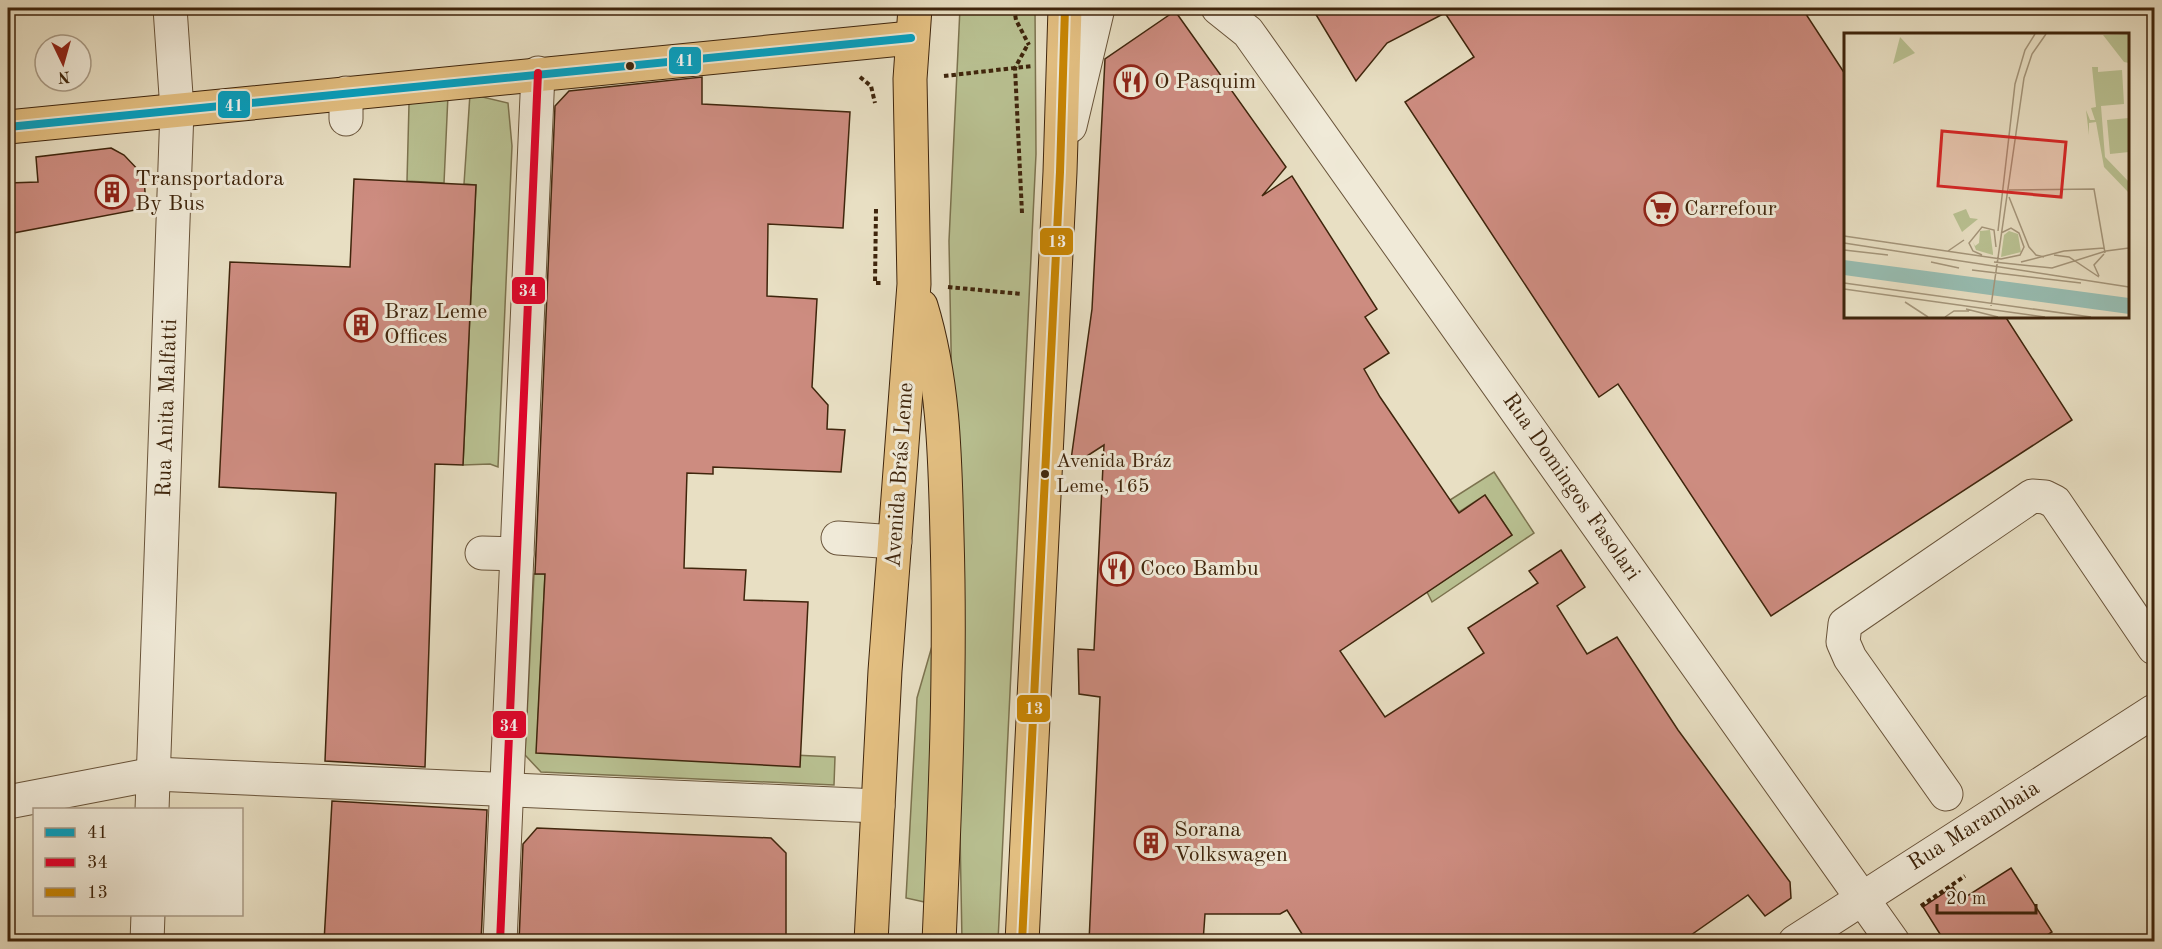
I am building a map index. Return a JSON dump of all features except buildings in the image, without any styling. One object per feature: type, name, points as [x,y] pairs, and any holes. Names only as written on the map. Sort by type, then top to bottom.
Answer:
[{"type":"main road","points":[[1022,942],[1060,172],[1065,8]]},
{"type":"main road","points":[[8,127],[177,110],[346,106],[538,73],[913,23]]},
{"type":"main road","name":"Avenida Brás Leme","points":[[871,942],[895,542],[914,284],[910,79],[913,23]]},
{"type":"main road","points":[[914,284],[930,334],[940,383],[944,433],[950,633],[939,942]]},
{"type":"street","name":"Rua Anita Malfatti","points":[[152,808],[177,110],[170,8]]},
{"type":"street","points":[[1060,172],[1098,8]]},
{"type":"street","name":"Rua Domingos Fasolari","points":[[1218,8],[1240,20],[1893,942]]},
{"type":"street","points":[[500,942],[538,73]]},
{"type":"street","points":[[1946,794],[1850,658],[1843,642],[1845,624],[2032,496],[2045,497],[2055,502],[2154,648]]},
{"type":"street","points":[[838,538],[895,542]]},
{"type":"street","points":[[482,553],[517,554]]},
{"type":"street","name":"Rua Marambaia","points":[[1795,942],[2154,711]]},
{"type":"street","points":[[8,802],[154,774],[878,806]]},
{"type":"street","points":[[147,942],[148,916]]},
{"type":"path","points":[[910,79],[1041,65]]},
{"type":"path","points":[[857,74],[872,86],[876,110]]},
{"type":"path","points":[[875,283],[877,202]]},
{"type":"path","points":[[914,284],[1025,294]]},
{"type":"green space","points":[[960,8],[1035,8],[1036,154],[998,941],[962,941],[956,615],[929,903],[906,898],[917,698],[941,615],[956,607],[949,241]]},
{"type":"green space","points":[[470,94],[508,103],[512,146],[498,467],[490,464],[463,465],[476,185],[464,184]]},
{"type":"green space","points":[[448,95],[444,183],[407,181],[409,104]]},
{"type":"green space","points":[[1494,472],[1534,533],[1432,602],[1427,592],[1512,535],[1485,495],[1459,512],[1450,500]]},
{"type":"green space","points":[[534,574],[545,574],[537,743],[835,757],[834,785],[541,772],[525,755]]},
{"type":"transit line","name":"13","points":[[1022,942],[1060,172],[1065,8]]},
{"type":"transit line","name":"41","points":[[8,127],[911,38]]},
{"type":"transit line","name":"34","points":[[500,942],[538,73]]},
{"type":"place","name":"O Pasquim","points":[[1131,82]]},
{"type":"place","name":"Transportadora By Bus","points":[[112,192]]},
{"type":"place","name":"Carrefour","points":[[1661,209]]},
{"type":"place","name":"Braz Leme Offices","points":[[361,325]]},
{"type":"place","name":"Avenida Bráz Leme, 165","points":[[1045,474]]},
{"type":"place","name":"Coco Bambu","points":[[1117,569]]},
{"type":"place","name":"Sorana Volkswagen","points":[[1151,843]]}]
